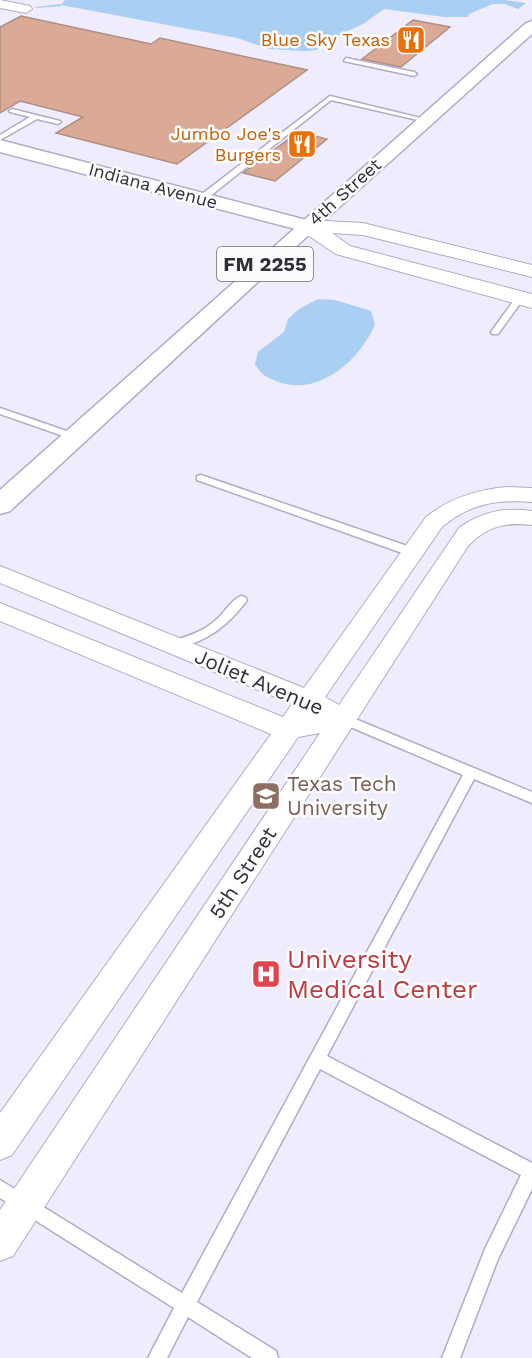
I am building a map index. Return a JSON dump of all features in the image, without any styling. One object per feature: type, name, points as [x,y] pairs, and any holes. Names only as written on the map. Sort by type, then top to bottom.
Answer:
[{"type":"main road","name":"4th Street","points":[[0,505],[307,226],[532,26]]},
{"type":"main road","name":"Indiana Avenue","points":[[0,146],[307,226]]},
{"type":"street","points":[[0,4],[26,9]]},
{"type":"street","name":"Indiana Avenue","points":[[307,226],[363,229],[532,271]]},
{"type":"street","name":"Indiana Avenue","points":[[307,226],[343,250],[526,299]]},
{"type":"street","points":[[489,507],[501,494],[532,495]]},
{"type":"street","points":[[0,1143],[287,729],[440,515],[458,504],[489,507],[532,518]]},
{"type":"street","name":"5th Street","points":[[0,1243],[460,541],[489,507]]},
{"type":"street","name":"Joliet Avenue","points":[[0,574],[308,700],[344,719]]},
{"type":"street","name":"Joliet Avenue","points":[[0,611],[287,729],[344,719]]},
{"type":"lane","points":[[346,60],[414,74]]},
{"type":"lane","points":[[201,198],[330,98],[426,120]]},
{"type":"lane","points":[[12,111],[58,122]]},
{"type":"lane","points":[[0,138],[36,117]]},
{"type":"lane","points":[[495,332],[526,299]]},
{"type":"lane","points":[[0,411],[75,437]]},
{"type":"lane","points":[[201,478],[412,552]]},
{"type":"lane","points":[[173,645],[199,638],[215,629],[241,600]]},
{"type":"lane","points":[[344,719],[532,798]]},
{"type":"lane","points":[[157,1358],[471,772]]},
{"type":"lane","points":[[317,1059],[532,1172],[491,1255],[451,1358]]},
{"type":"lane","points":[[0,1188],[269,1358]]},
{"type":"water","points":[[65,0],[505,0],[526,3],[518,9],[505,4],[493,4],[469,14],[468,17],[444,17],[384,9],[363,24],[341,34],[335,40],[316,50],[305,51],[269,49],[237,38],[61,5]]},
{"type":"water","points":[[318,299],[335,300],[371,311],[375,324],[359,351],[335,373],[307,384],[291,385],[276,381],[261,373],[255,364],[258,352],[284,332],[288,319],[299,309]]},
{"type":"building","points":[[21,16],[151,44],[160,38],[307,70],[177,164],[56,133],[83,117],[20,101],[0,113],[0,27]]},
{"type":"building","name":"Blue Sky Texas","points":[[413,20],[450,27],[401,67],[362,59]]},
{"type":"building","points":[[298,132],[327,139],[275,181],[243,173]]},
{"type":"waterway","points":[[37,7],[61,5]]},
{"type":"place","name":"Blue Sky Texas","points":[[411,40]]},
{"type":"place","name":"Jumbo Joe's Burgers","points":[[302,144]]},
{"type":"place","name":"Texas Tech University","points":[[266,796]]},
{"type":"place","name":"University Medical Center","points":[[266,974]]}]
